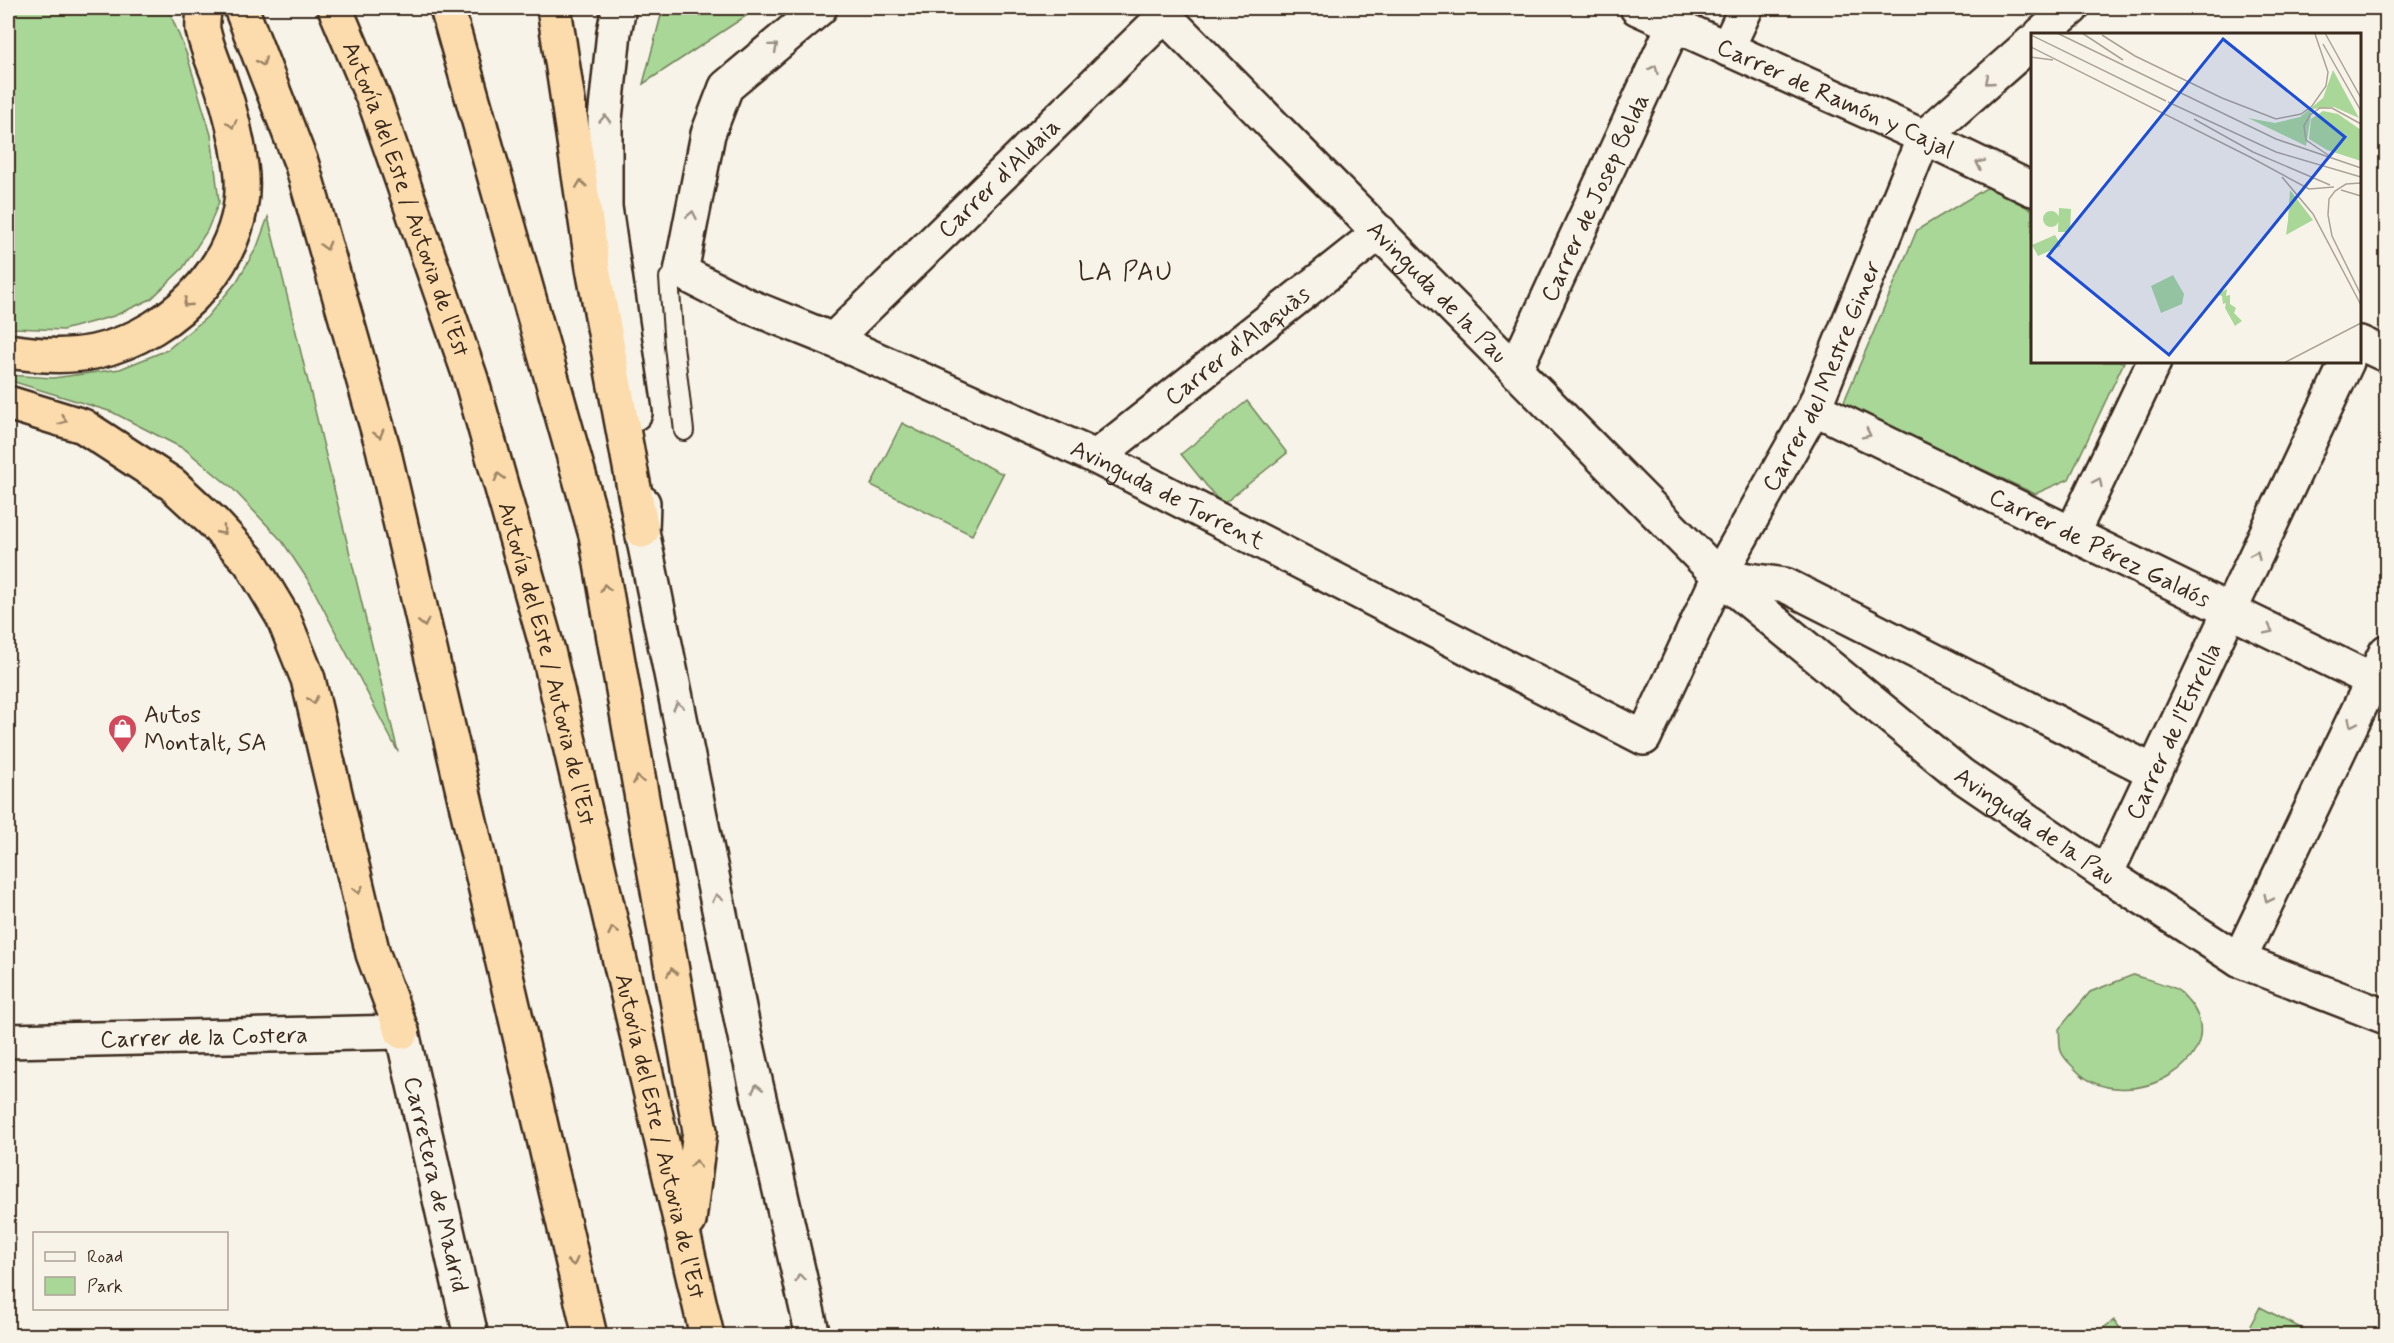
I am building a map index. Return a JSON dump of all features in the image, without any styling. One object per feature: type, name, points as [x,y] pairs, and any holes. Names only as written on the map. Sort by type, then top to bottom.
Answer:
[{"type":"highway","points":[[8,351],[36,355],[93,352],[143,335],[171,317],[193,298],[212,274],[226,250],[240,207],[241,168],[226,100],[203,29],[204,8]]},
{"type":"highway","points":[[241,8],[302,165],[383,448],[590,1335]]},
{"type":"highway","name":"Autovía del Este / Autovia de l'Est","points":[[334,8],[376,105],[471,379],[548,651],[707,1335]]},
{"type":"highway","points":[[447,8],[596,535],[700,1131],[686,1243]]},
{"type":"highway","points":[[554,8],[593,268],[642,531]]},
{"type":"highway","points":[[8,403],[83,426],[172,484],[213,522],[250,562],[283,617],[308,679],[373,954],[402,1032]]},
{"type":"street","points":[[619,8],[614,32],[605,119],[605,207],[644,474],[642,531],[744,1032],[813,1335]]},
{"type":"street","points":[[681,272],[708,134],[726,87],[820,8]]},
{"type":"street","name":"Carrer de Ramón y Cajal","points":[[1637,8],[1924,137],[2031,189]]},
{"type":"street","points":[[1727,49],[1746,8]]},
{"type":"street","points":[[2042,33],[2072,8]]},
{"type":"street","name":"Avinguda de la Pau","points":[[1161,11],[1719,576],[1961,775],[2106,874],[2239,960],[2385,1013]]},
{"type":"street","name":"Carrer d'Aldaia","points":[[833,340],[1161,11]]},
{"type":"street","name":"Carrer de Josep Belda","points":[[1515,370],[1674,25]]},
{"type":"street","name":"Carrer del Mestre Giner","points":[[1644,738],[1719,576],[1814,408],[1924,137],[2031,43]]},
{"type":"street","name":"Carrer d'Alaquàs","points":[[1096,457],[1380,232]]},
{"type":"street","name":"Avinguda de Torrent","points":[[681,272],[746,305],[833,340],[1096,457],[1644,738]]},
{"type":"street","points":[[2361,343],[2386,355]]},
{"type":"street","points":[[2072,534],[2154,363]]},
{"type":"street","name":"Carrer de l'Estrella","points":[[2106,874],[2347,363]]},
{"type":"street","name":"Carrer de Pérez Galdós","points":[[1814,408],[2230,611],[2382,673]]},
{"type":"street","points":[[1719,576],[1785,585],[2154,772]]},
{"type":"street","points":[[2239,960],[2382,673]]},
{"type":"street","name":"Carrer de la Costera","points":[[8,1041],[402,1032]]},
{"type":"street","name":"Carretera de Madrid","points":[[402,1032],[471,1335]]},
{"type":"lane","points":[[681,272],[669,278],[684,431]]},
{"type":"green space","points":[[8,8],[168,8],[187,55],[211,135],[219,202],[207,231],[183,268],[151,299],[114,316],[63,330],[14,328],[8,325]]},
{"type":"green space","points":[[663,8],[758,8],[643,84]]},
{"type":"green space","points":[[1988,187],[2031,209],[2031,363],[2124,363],[2069,479],[2035,494],[1843,404],[1917,230]]},
{"type":"green space","points":[[268,217],[398,752],[310,583],[282,541],[234,490],[186,450],[112,412],[8,380],[8,375],[53,378],[120,369],[167,350],[207,317],[237,281],[257,247]]},
{"type":"green space","points":[[1247,401],[1287,453],[1222,505],[1181,454]]},
{"type":"green space","points":[[902,423],[1003,474],[972,535],[871,485]]},
{"type":"green space","points":[[2133,975],[2164,984],[2180,992],[2197,1015],[2200,1038],[2190,1058],[2172,1074],[2148,1085],[2122,1088],[2097,1084],[2075,1069],[2063,1056],[2059,1029],[2090,992]]},
{"type":"green space","points":[[2260,1307],[2314,1335],[2245,1335]]},
{"type":"green space","points":[[2114,1320],[2125,1335],[2094,1335]]},
{"type":"place","name":"Autos Montalt, SA","points":[[123,754]]},
{"type":"district","name":"LA PAU","points":[[1126,271]]}]
